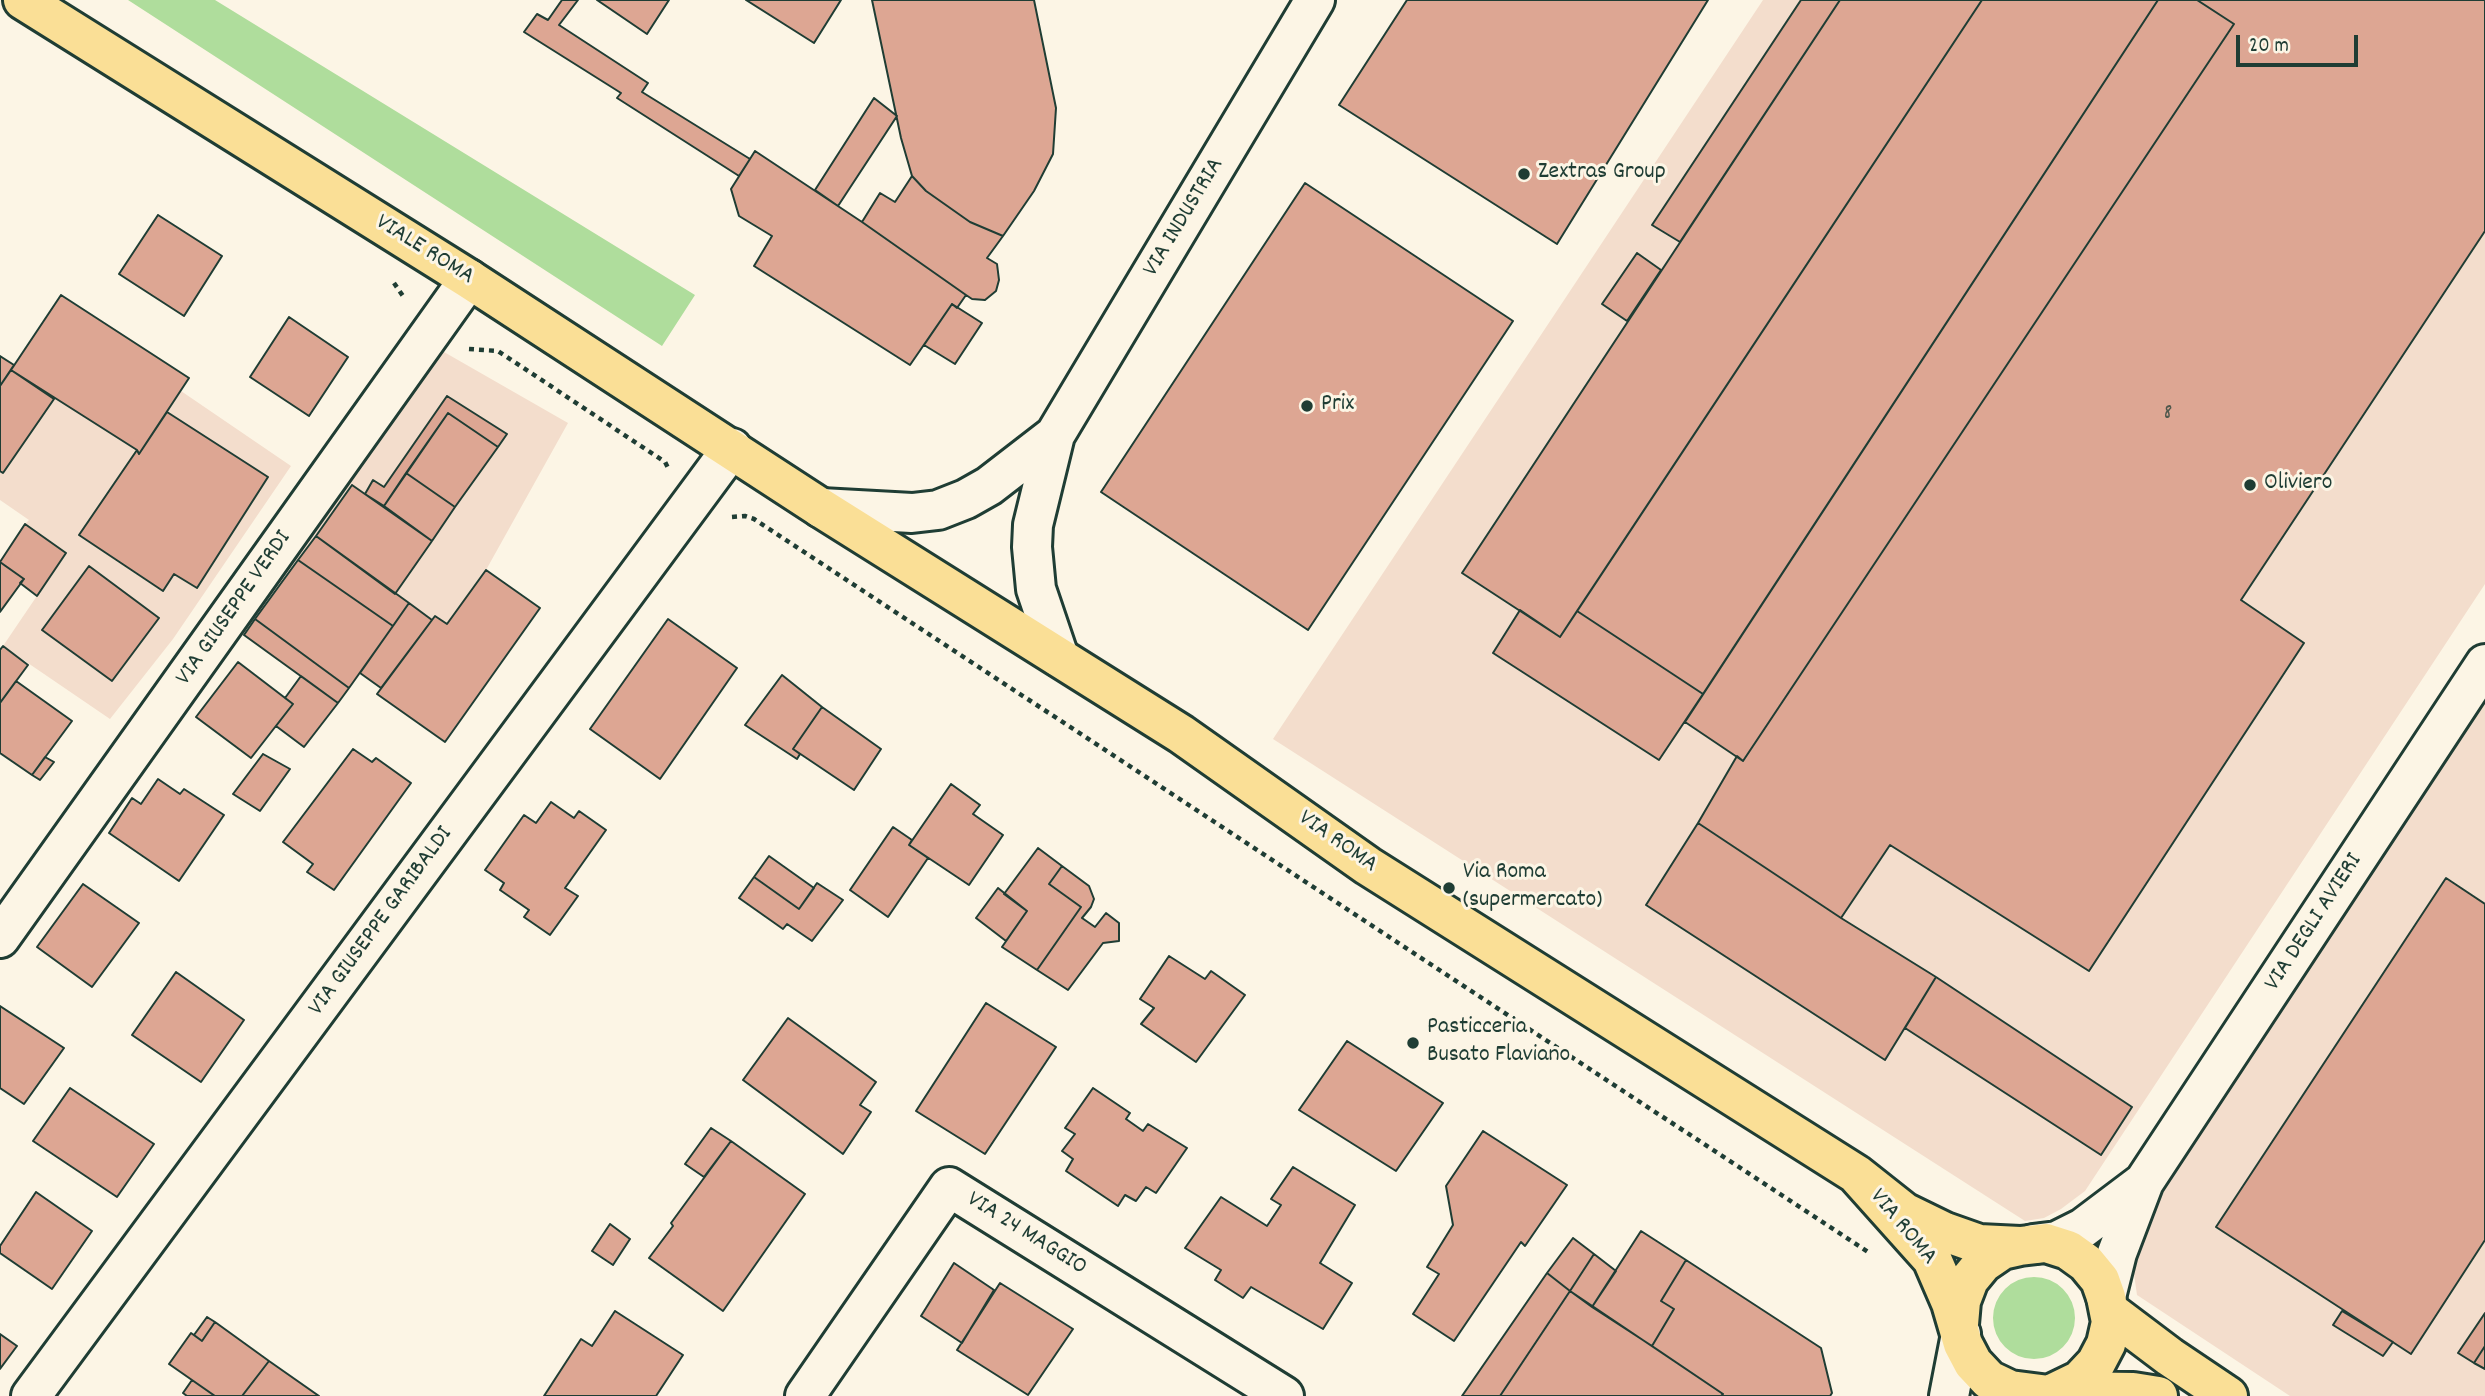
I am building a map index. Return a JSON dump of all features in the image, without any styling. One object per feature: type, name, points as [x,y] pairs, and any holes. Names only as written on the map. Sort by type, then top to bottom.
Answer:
[{"type":"main road","name":"VIALE ROMA","points":[[23,0],[469,279],[821,508]]},
{"type":"main road","name":"VIA ROMA","points":[[821,508],[1181,734],[1368,866],[1856,1174],[1904,1212],[1945,1232],[1979,1244],[2046,1244],[2068,1250],[2086,1263],[2100,1280],[2108,1304],[2170,1357],[2228,1396]]},
{"type":"main road","name":"VIA ROMA","points":[[1856,1174],[1932,1259],[1960,1329],[1963,1344],[1973,1363],[1989,1380],[2010,1391],[2052,1394],[2133,1392],[2158,1396]]},
{"type":"main road","points":[[1960,1329],[1961,1301],[1969,1280],[1983,1262],[2002,1250],[2026,1245]]},
{"type":"main road","points":[[2052,1394],[2080,1380],[2096,1363],[2106,1343],[2111,1322],[2108,1304]]},
{"type":"street","name":"VIA INDUSTRIA","points":[[1059,657],[1036,589],[1032,547],[1032,525],[1055,435],[1315,0]]},
{"type":"street","name":"VIA GIUSEPPE VERDI","points":[[0,939],[469,279]]},
{"type":"street","name":"VIA INDUSTRIA","points":[[821,508],[912,513],[938,510],[989,486],[1055,435]]},
{"type":"street","name":"VIA GIUSEPPE GARIBALDI","points":[[32,1396],[732,448]]},
{"type":"street","name":"VIA DEGLI AVIERI","points":[[2108,1304],[2118,1253],[2144,1182],[2485,664]]},
{"type":"street","name":"VIA DEGLI AVIERI","points":[[2026,1245],[2057,1241],[2082,1228],[2144,1182]]},
{"type":"street","name":"VIA 24 MAGGIO","points":[[805,1396],[949,1187],[1284,1396]]},
{"type":"street","points":[[1949,1396],[1960,1329]]},
{"type":"path","points":[[460,349],[498,351],[665,462],[669,470]]},
{"type":"path","points":[[721,521],[734,516],[754,519],[1876,1257]]},
{"type":"shaded area","points":[[1763,0],[2485,0],[2485,584],[2085,1191],[2044,1218],[2025,1221],[1273,739]]},
{"type":"shaded area","points":[[61,295],[189,378],[181,391],[291,466],[173,639],[110,719],[3,646],[66,553],[25,524],[29,520],[0,500],[0,471],[3,473],[54,399],[11,370]]},
{"type":"shaded area","points":[[444,352],[568,423],[486,570],[447,624],[432,620],[409,603],[338,703],[227,623],[410,371]]},
{"type":"shaded area","points":[[2485,692],[2485,1396],[2290,1396],[2137,1295],[2133,1267],[2135,1254],[2149,1205]]},
{"type":"green space","points":[[128,0],[215,0],[695,295],[662,346]]},
{"type":"green space","points":[[2034,1277],[2050,1280],[2063,1289],[2072,1302],[2075,1318],[2072,1334],[2063,1347],[2050,1356],[2034,1359],[2018,1356],[2005,1347],[1996,1334],[1993,1318],[1996,1302],[2005,1289],[2018,1280]]},
{"type":"building","points":[[562,0],[578,0],[559,25],[648,83],[642,92],[750,159],[739,176],[617,98],[621,93],[524,32],[537,14],[548,20]]},
{"type":"building","points":[[597,0],[669,0],[647,34]]},
{"type":"building","points":[[746,0],[841,0],[814,43]]},
{"type":"building","points":[[872,0],[1034,0],[1056,108],[1053,154],[1034,191],[1003,236],[970,222],[926,191],[912,176],[901,138]]},
{"type":"building","name":"Zextras Group","points":[[1407,0],[1708,0],[1557,244],[1339,105]]},
{"type":"building","points":[[1801,0],[1840,0],[1680,242],[1652,225]]},
{"type":"building","points":[[1840,0],[1982,0],[1560,637],[1462,573]]},
{"type":"building","points":[[1982,0],[2158,0],[1703,694],[1577,611]]},
{"type":"building","points":[[2158,0],[2197,0],[2234,24],[1743,761],[1685,722]]},
{"type":"building","points":[[2197,0],[2485,0],[2485,231],[2241,600],[2304,643],[2089,971],[1890,845],[1841,918],[1698,823],[1737,756],[1743,761],[2234,24]]},
{"type":"building","points":[[874,98],[897,116],[838,206],[815,190]]},
{"type":"building","points":[[755,151],[966,295],[957,308],[952,304],[910,365],[754,266],[772,236],[739,216],[731,189]]},
{"type":"building","points":[[912,176],[926,191],[970,222],[1003,236],[987,258],[997,264],[999,280],[996,291],[985,300],[972,299],[862,222],[880,193],[895,202]]},
{"type":"building","name":"Prix","points":[[1305,183],[1513,321],[1308,630],[1101,492]]},
{"type":"building","points":[[158,215],[222,256],[184,316],[119,274]]},
{"type":"building","points":[[1637,253],[1661,270],[1627,321],[1602,304]]},
{"type":"building","points":[[61,295],[189,378],[139,454],[137,450],[11,370]]},
{"type":"building","points":[[952,304],[982,323],[955,364],[924,345]]},
{"type":"building","points":[[289,317],[348,357],[309,416],[250,377]]},
{"type":"building","points":[[0,356],[14,365],[0,386]]},
{"type":"building","points":[[11,370],[54,399],[3,473],[0,471],[0,386]]},
{"type":"building","points":[[447,396],[507,434],[498,447],[448,413],[384,506],[365,494],[373,480],[384,487]]},
{"type":"building","points":[[167,412],[268,477],[197,588],[174,574],[163,591],[79,535],[137,450],[139,454]]},
{"type":"building","points":[[448,413],[498,447],[455,507],[406,473]]},
{"type":"building","points":[[406,473],[455,507],[432,541],[384,506]]},
{"type":"building","points":[[352,485],[432,541],[395,594],[316,536]]},
{"type":"building","points":[[25,524],[66,553],[37,596],[20,583],[24,579],[0,562]]},
{"type":"building","points":[[316,536],[409,603],[393,626],[298,560]]},
{"type":"building","points":[[298,560],[393,626],[349,688],[255,619]]},
{"type":"building","points":[[0,562],[24,579],[0,612]]},
{"type":"building","points":[[89,566],[159,618],[112,681],[42,630]]},
{"type":"building","points":[[486,570],[540,608],[445,742],[377,694],[435,616],[447,624]]},
{"type":"building","points":[[409,603],[432,620],[381,688],[360,673]]},
{"type":"building","points":[[1520,610],[1560,637],[1577,611],[1703,694],[1659,760],[1493,653]]},
{"type":"building","points":[[255,619],[349,688],[338,703],[244,635]]},
{"type":"building","points":[[668,619],[737,668],[660,779],[590,729]]},
{"type":"building","points":[[3,646],[28,665],[0,703],[0,650]]},
{"type":"building","points":[[238,662],[293,704],[251,758],[196,717]]},
{"type":"building","points":[[782,675],[822,707],[793,749],[800,754],[797,759],[745,725]]},
{"type":"building","points":[[301,676],[338,703],[304,747],[276,726],[293,704],[285,698]]},
{"type":"building","points":[[16,681],[72,721],[32,775],[0,753],[0,703]]},
{"type":"building","points":[[822,707],[881,749],[854,790],[793,749]]},
{"type":"building","points":[[353,749],[372,762],[376,758],[411,783],[334,890],[307,872],[313,864],[283,842]]},
{"type":"building","points":[[263,754],[290,769],[260,811],[233,794]]},
{"type":"building","points":[[45,757],[54,762],[40,780],[32,775]]},
{"type":"building","points":[[158,779],[180,794],[184,789],[224,815],[179,881],[109,833],[132,798],[141,804]]},
{"type":"building","points":[[951,784],[980,805],[973,814],[1003,835],[969,885],[909,845]]},
{"type":"building","points":[[551,802],[574,818],[579,811],[606,830],[565,888],[578,896],[550,935],[524,917],[529,910],[500,890],[504,883],[485,870],[524,815],[536,823]]},
{"type":"building","points":[[1698,823],[1936,977],[1885,1060],[1646,905]]},
{"type":"building","points":[[893,827],[912,840],[909,845],[928,858],[888,917],[850,890]]},
{"type":"building","points":[[1038,848],[1062,866],[1049,884],[1081,907],[1037,970],[1002,947],[1027,911],[1004,894]]},
{"type":"building","points":[[769,856],[814,888],[799,909],[754,877]]},
{"type":"building","points":[[1062,866],[1089,886],[1094,899],[1082,918],[1095,927],[1106,913],[1119,923],[1119,941],[1103,943],[1068,990],[1037,970],[1081,907],[1049,884]]},
{"type":"building","points":[[754,877],[799,909],[817,883],[843,900],[812,941],[787,924],[783,929],[739,898]]},
{"type":"building","points":[[2446,878],[2485,904],[2485,1240],[2411,1354],[2216,1227]]},
{"type":"building","points":[[83,884],[139,923],[92,987],[37,947]]},
{"type":"building","points":[[998,888],[1027,911],[1006,941],[976,918]]},
{"type":"building","points":[[1169,956],[1205,979],[1211,971],[1245,995],[1196,1062],[1141,1024],[1154,1008],[1140,999]]},
{"type":"building","points":[[176,972],[244,1020],[201,1082],[132,1035]]},
{"type":"building","points":[[1936,977],[2132,1107],[2101,1155],[1905,1028]]},
{"type":"building","points":[[986,1003],[1056,1047],[985,1154],[916,1111]]},
{"type":"building","points":[[0,1006],[64,1048],[24,1104],[0,1088]]},
{"type":"building","points":[[788,1018],[876,1082],[860,1105],[871,1112],[843,1154],[743,1080]]},
{"type":"building","points":[[1347,1041],[1443,1103],[1396,1171],[1299,1110]]},
{"type":"building","points":[[70,1088],[154,1144],[117,1197],[33,1141]]},
{"type":"building","points":[[1093,1088],[1130,1113],[1126,1119],[1143,1131],[1148,1124],[1187,1148],[1156,1193],[1146,1187],[1136,1201],[1125,1195],[1118,1206],[1066,1171],[1073,1159],[1062,1151],[1075,1134],[1065,1128]]},
{"type":"building","points":[[711,1128],[731,1141],[704,1177],[685,1164]]},
{"type":"building","points":[[1483,1131],[1567,1185],[1525,1246],[1521,1242],[1454,1341],[1413,1314],[1439,1274],[1427,1267],[1453,1225],[1446,1186]]},
{"type":"building","points":[[731,1141],[805,1194],[723,1311],[649,1258]]},
{"type":"building","points":[[1293,1167],[1355,1205],[1320,1263],[1352,1283],[1323,1329],[1251,1287],[1243,1298],[1215,1280],[1221,1270],[1185,1248],[1221,1197],[1267,1226],[1281,1205],[1271,1199]]},
{"type":"building","points":[[36,1192],[92,1231],[52,1289],[0,1253],[0,1246]]},
{"type":"building","points":[[610,1224],[630,1239],[613,1265],[592,1251]]},
{"type":"building","points":[[1641,1231],[1686,1260],[1661,1301],[1674,1309],[1652,1346],[1592,1307]]},
{"type":"building","points":[[1573,1238],[1594,1254],[1570,1291],[1547,1273]]},
{"type":"building","points":[[1594,1254],[1616,1271],[1592,1307],[1570,1291]]},
{"type":"building","points":[[1686,1260],[1821,1348],[1832,1393],[1830,1396],[1721,1396],[1723,1394],[1652,1346],[1674,1309],[1661,1301]]},
{"type":"building","points":[[954,1263],[994,1290],[962,1343],[921,1316]]},
{"type":"building","points":[[1547,1273],[1570,1291],[1500,1396],[1462,1396]]},
{"type":"building","points":[[1000,1283],[1073,1329],[1028,1395],[957,1350]]},
{"type":"building","points":[[1570,1291],[1723,1394],[1500,1396]]},
{"type":"building","points":[[615,1311],[683,1355],[656,1396],[544,1396],[581,1339],[592,1346]]},
{"type":"building","points":[[2342,1311],[2393,1342],[2383,1356],[2333,1325]]},
{"type":"building","points":[[2485,1313],[2485,1346],[2474,1363],[2458,1353]]},
{"type":"building","points":[[207,1317],[215,1322],[202,1341],[194,1335]]},
{"type":"building","points":[[215,1322],[269,1361],[242,1396],[215,1396],[169,1364],[191,1333],[202,1341]]},
{"type":"building","points":[[0,1334],[17,1346],[0,1369]]},
{"type":"building","points":[[2485,1346],[2485,1369],[2474,1363]]},
{"type":"building","points":[[269,1361],[319,1396],[242,1396]]},
{"type":"building","points":[[192,1380],[215,1396],[187,1396],[183,1393]]},
{"type":"place","name":"Zextras Group","points":[[1524,174]]},
{"type":"place","name":"Prix","points":[[1307,406]]},
{"type":"place","name":"Oliviero","points":[[2250,485]]},
{"type":"place","name":"Via Roma (supermercato)","points":[[1449,888]]},
{"type":"place","name":"Pasticceria Busato Flaviano","points":[[1413,1043]]}]
